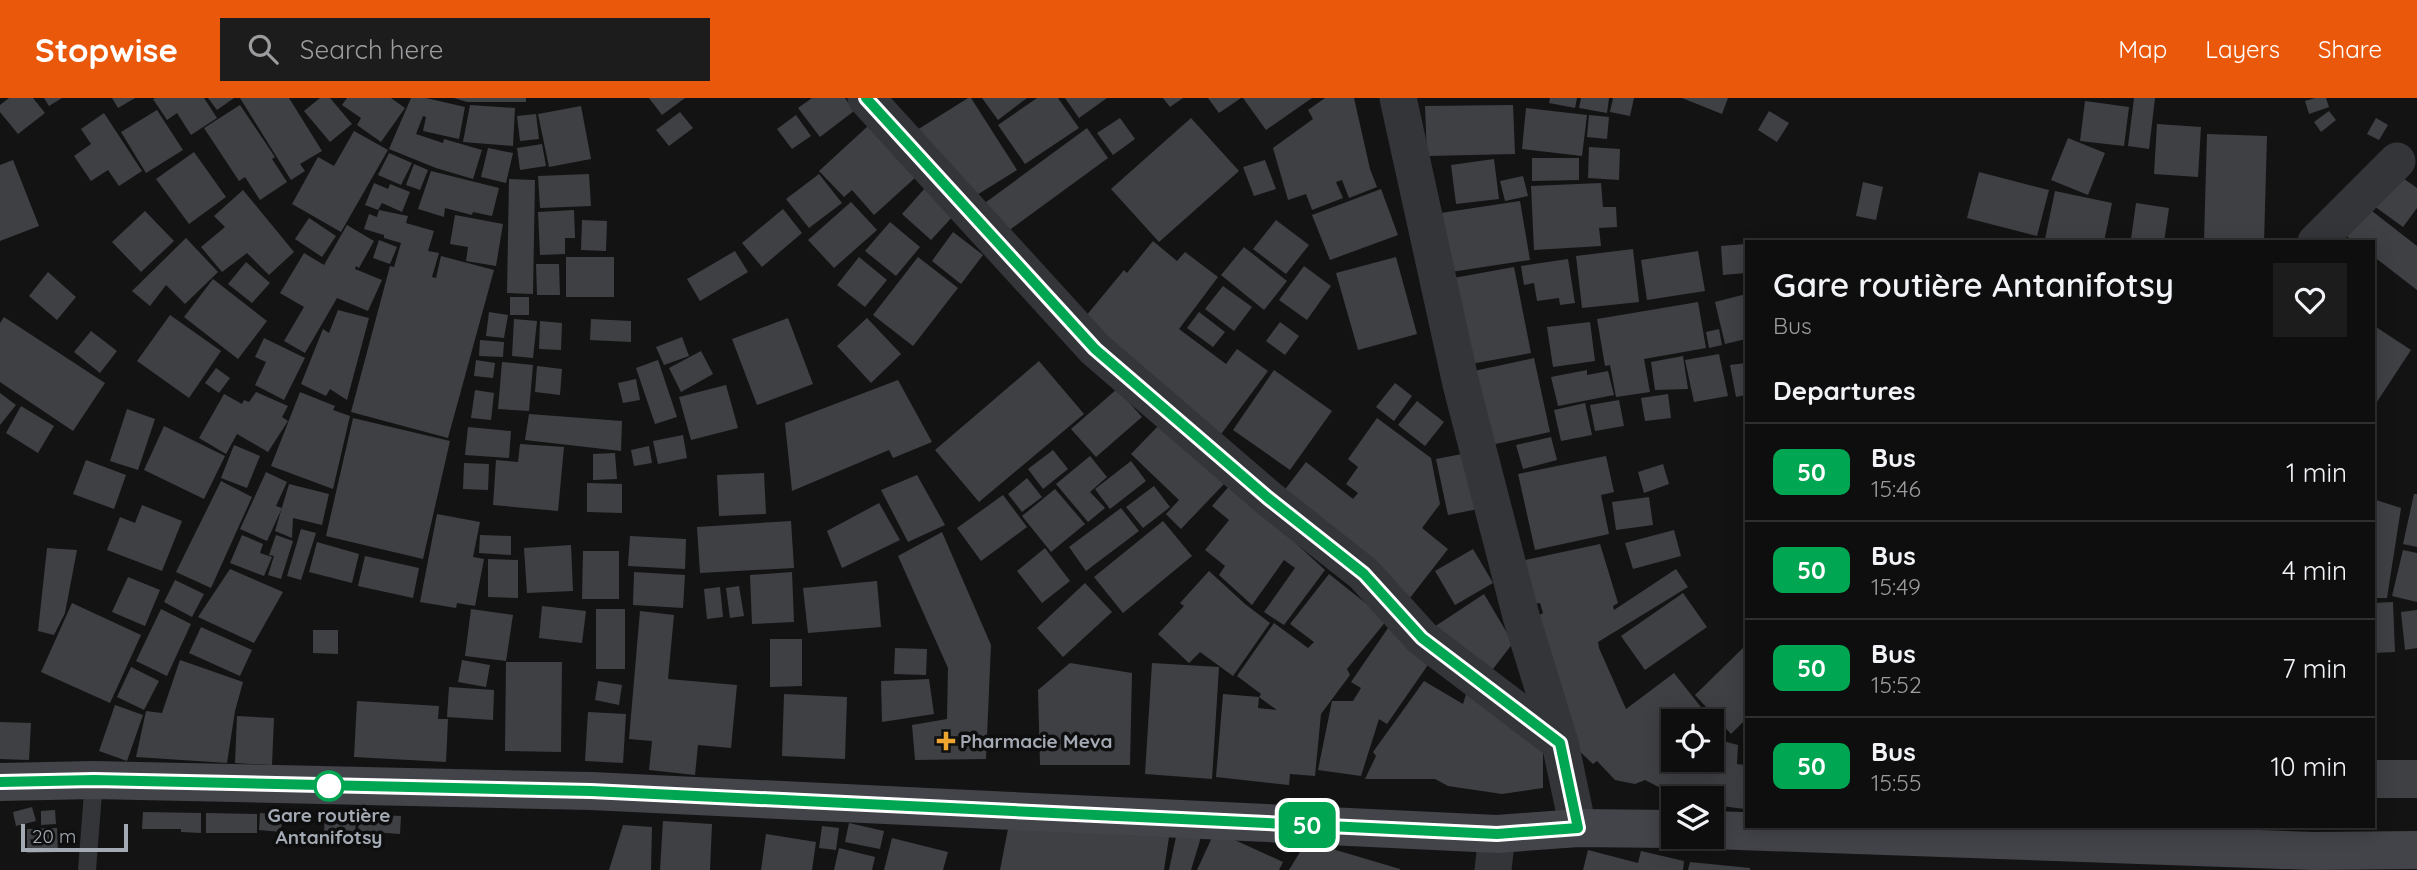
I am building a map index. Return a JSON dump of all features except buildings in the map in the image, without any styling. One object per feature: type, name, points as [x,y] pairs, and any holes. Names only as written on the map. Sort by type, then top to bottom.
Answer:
[{"type":"main road","points":[[0,782],[94,780],[591,791],[1495,852],[1578,828],[1661,829]]},
{"type":"main road","points":[[1724,830],[2257,837],[2313,860],[2417,850]]},
{"type":"street","points":[[866,98],[1095,349],[1268,498],[1364,574],[1422,638],[1560,743]]},
{"type":"street","points":[[1398,98],[1461,384],[1521,615],[1560,743],[1578,828]]},
{"type":"street","points":[[2318,240],[2397,161]]},
{"type":"lane","points":[[87,870],[94,780]]},
{"type":"bus line","name":"50","points":[[0,782],[94,780],[591,791],[1497,834],[1578,828],[1560,743],[1422,638],[1364,574],[1268,498],[1095,349],[866,98]]},
{"type":"place","name":"Pharmacie Meva","points":[[946,741]]},
{"type":"place","name":"Gare routière Antanifotsy","points":[[329,786]]}]
